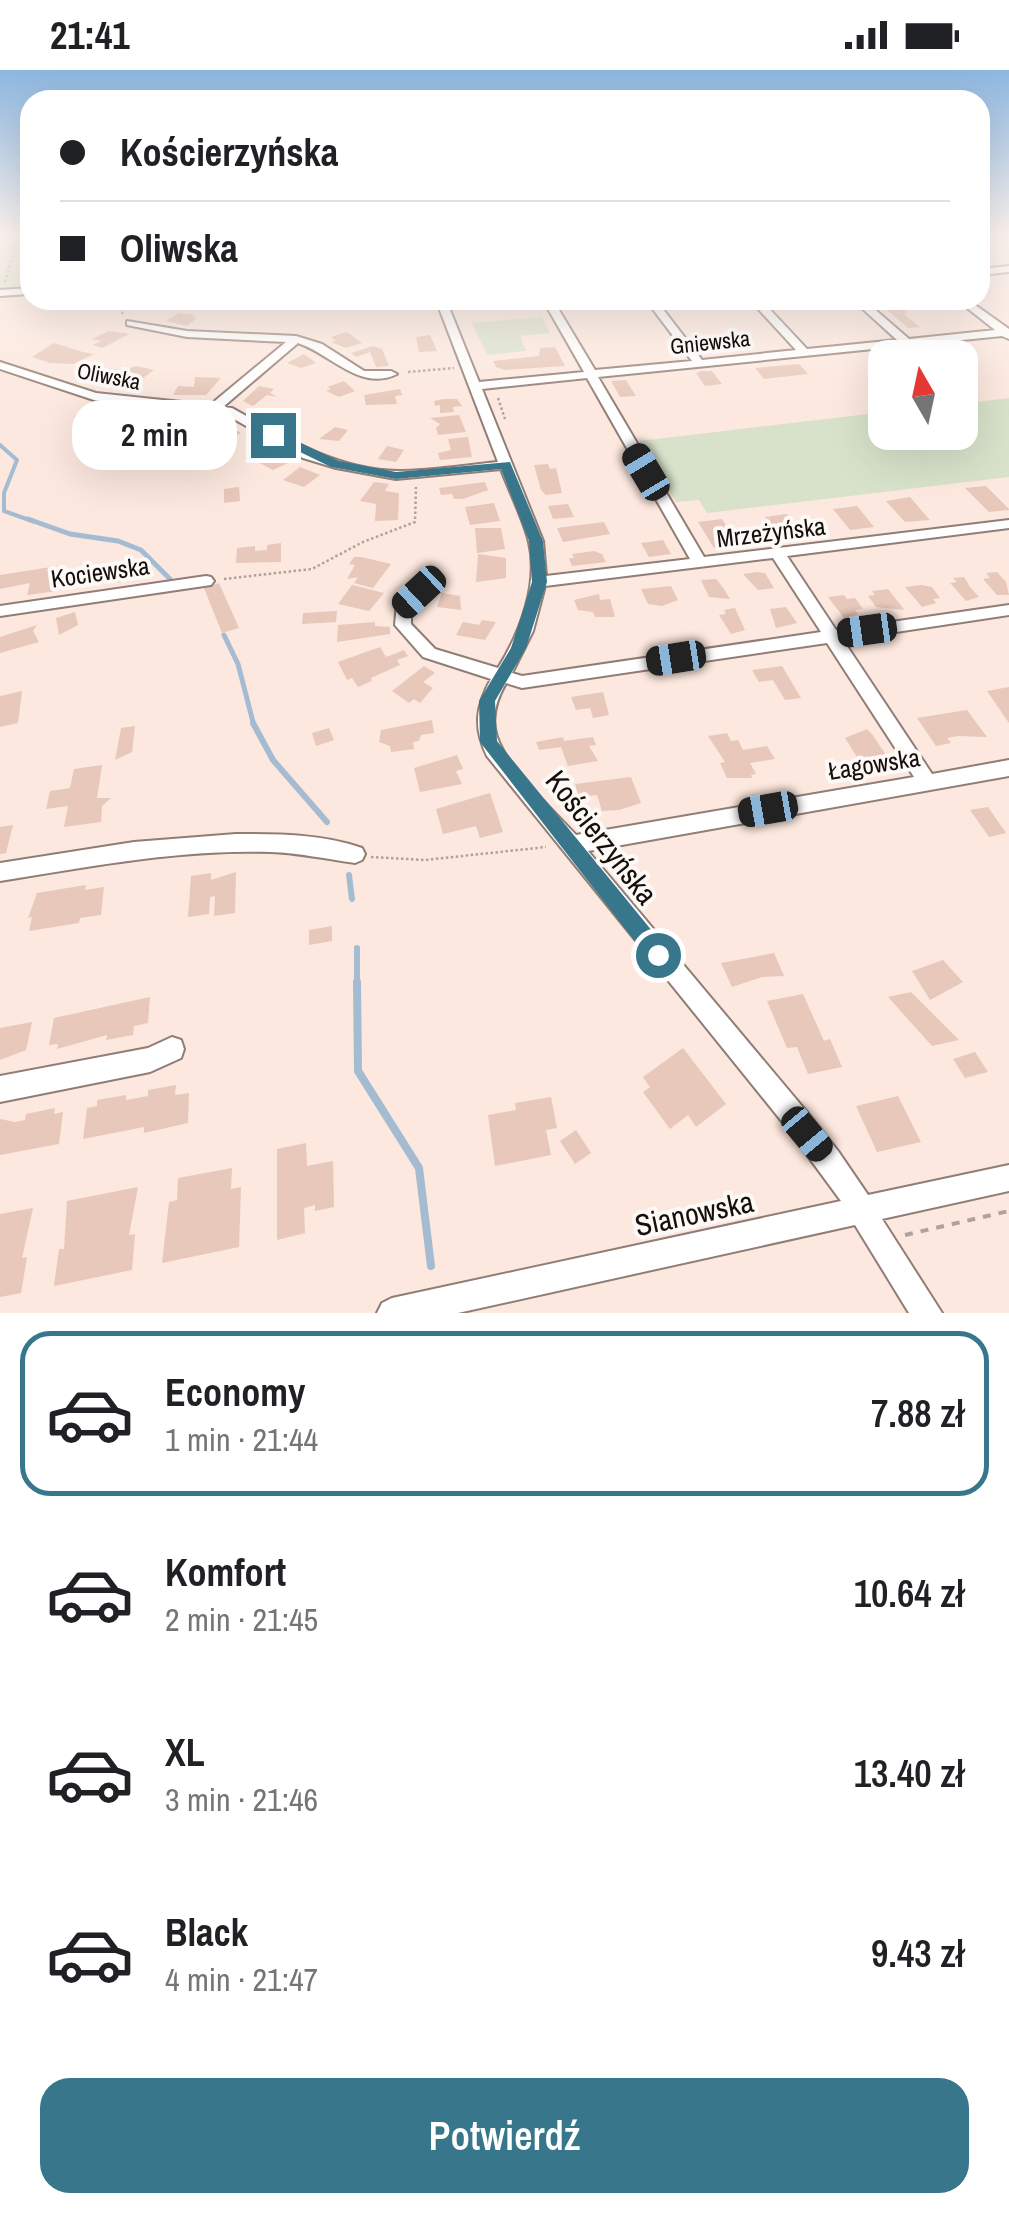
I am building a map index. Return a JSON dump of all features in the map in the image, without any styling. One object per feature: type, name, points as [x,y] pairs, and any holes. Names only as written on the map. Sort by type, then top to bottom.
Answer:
[{"type":"street","name":"Kościerzyńska","points":[[445,310],[536,541],[540,582],[518,648],[487,701],[489,742],[832,1164],[902,1285],[927,1313]]},
{"type":"street","points":[[553,310],[700,564]]},
{"type":"street","points":[[658,310],[698,363]]},
{"type":"street","points":[[764,310],[805,353]]},
{"type":"street","points":[[869,310],[904,340]]},
{"type":"street","points":[[976,310],[1007,333]]},
{"type":"street","points":[[132,323],[187,334],[296,339],[318,346],[362,376],[391,374]]},
{"type":"street","name":"Gniewska","points":[[937,340],[1007,333]]},
{"type":"street","points":[[214,408],[296,339]]},
{"type":"street","name":"Gniewska","points":[[471,376],[588,374],[868,347]]},
{"type":"street","name":"Oliwska","points":[[0,365],[94,396],[214,408],[242,417],[308,454],[336,464],[417,476],[505,465]]},
{"type":"street","name":"Mrzeżyńska","points":[[540,582],[1009,524]]},
{"type":"street","points":[[778,554],[928,782]]},
{"type":"street","name":"Kociewska","points":[[0,611],[206,582]]},
{"type":"street","points":[[419,592],[403,607],[403,625],[429,653],[522,682],[1009,610]]},
{"type":"street","name":"Łagowska","points":[[568,841],[1009,768]]},
{"type":"street","points":[[0,872],[154,849],[272,843],[355,854]]},
{"type":"street","points":[[0,1088],[150,1060],[172,1048]]},
{"type":"street","name":"Sianowska","points":[[392,1313],[1009,1178]]},
{"type":"path","points":[[391,374],[471,376]]},
{"type":"path","points":[[206,582],[312,569],[363,542],[415,522],[417,476]]},
{"type":"path","points":[[355,854],[387,860],[425,860],[542,850],[568,841]]},
{"type":"path","points":[[880,1242],[1009,1211]]},
{"type":"green space","points":[[542,317],[550,333],[520,336],[526,351],[487,355],[472,323]]},
{"type":"green space","points":[[1009,398],[1009,477],[707,513],[699,500],[676,502],[639,441],[868,414],[868,450],[978,450],[978,402]]},
{"type":"building","points":[[887,310],[904,310],[920,327],[908,328]]},
{"type":"building","points":[[179,313],[197,318],[187,326],[166,321]]},
{"type":"building","points":[[109,331],[129,334],[102,348],[93,345],[101,341],[92,339]]},
{"type":"building","points":[[347,332],[362,343],[346,348],[331,342],[336,341],[331,337]]},
{"type":"building","points":[[430,335],[437,351],[419,352],[416,337]]},
{"type":"building","points":[[54,343],[94,354],[73,364],[32,357]]},
{"type":"building","points":[[373,346],[382,349],[389,366],[376,367],[370,352],[356,357],[351,353]]},
{"type":"building","points":[[555,347],[565,366],[505,370],[493,361],[539,356],[540,348]]},
{"type":"building","points":[[304,354],[316,363],[301,368],[287,363]]},
{"type":"building","points":[[799,364],[808,374],[764,379],[755,368]]},
{"type":"building","points":[[136,366],[154,370],[128,389],[114,388],[125,378],[90,378],[102,368],[125,370]]},
{"type":"building","points":[[712,371],[722,384],[705,386],[696,373]]},
{"type":"building","points":[[195,377],[221,378],[206,395],[173,395],[178,386],[194,387]]},
{"type":"building","points":[[626,380],[636,396],[620,397],[611,381]]},
{"type":"building","points":[[344,381],[355,391],[339,397],[326,391],[331,389],[327,387]]},
{"type":"building","points":[[259,386],[274,389],[270,393],[277,397],[267,395],[253,406],[243,401]]},
{"type":"building","points":[[400,389],[402,395],[395,396],[397,404],[366,405],[364,395]]},
{"type":"building","points":[[457,399],[462,406],[453,407],[454,412],[440,413],[440,405],[435,406],[434,401]]},
{"type":"building","points":[[85,408],[108,410],[99,418],[74,417]]},
{"type":"building","points":[[154,414],[176,415],[169,425],[180,436],[189,436],[178,455],[164,455],[172,442],[158,443],[148,432],[140,432]]},
{"type":"building","points":[[459,415],[466,432],[438,435],[436,428],[440,424],[430,418]]},
{"type":"building","points":[[230,427],[241,433],[216,445],[207,439]]},
{"type":"building","points":[[335,427],[348,430],[339,441],[319,439]]},
{"type":"building","points":[[468,437],[472,457],[440,460],[438,453],[451,450],[448,439]]},
{"type":"building","points":[[387,446],[404,450],[396,462],[378,459]]},
{"type":"building","points":[[272,454],[288,463],[273,470],[258,462]]},
{"type":"building","points":[[548,464],[550,469],[556,468],[562,493],[546,495],[541,490],[534,465]]},
{"type":"building","points":[[300,467],[320,475],[304,487],[283,480]]},
{"type":"building","points":[[374,482],[389,484],[385,491],[399,493],[398,520],[375,521],[376,504],[360,501]]},
{"type":"building","points":[[485,482],[488,490],[463,499],[441,495],[439,488]]},
{"type":"building","points":[[986,486],[1009,510],[989,512],[965,488]]},
{"type":"building","points":[[239,487],[240,501],[224,503],[224,489]]},
{"type":"building","points":[[910,497],[930,520],[905,522],[886,501]]},
{"type":"building","points":[[494,503],[500,521],[470,525],[465,507]]},
{"type":"building","points":[[568,504],[574,517],[553,519],[548,506]]},
{"type":"building","points":[[857,506],[874,527],[850,530],[833,509]]},
{"type":"building","points":[[787,514],[803,534],[779,538],[765,517]]},
{"type":"building","points":[[722,519],[738,545],[714,548],[698,522]]},
{"type":"building","points":[[604,522],[610,534],[563,542],[557,528]]},
{"type":"building","points":[[475,528],[501,528],[505,549],[477,553]]},
{"type":"building","points":[[663,540],[671,554],[649,557],[641,543]]},
{"type":"building","points":[[281,543],[281,562],[236,563],[237,548],[255,546],[255,551],[267,550],[267,545]]},
{"type":"building","points":[[478,554],[506,558],[506,578],[476,582]]},
{"type":"building","points":[[572,554],[602,554],[606,562],[572,566]]},
{"type":"building","points":[[354,557],[391,564],[373,588],[354,583],[358,577],[347,579],[355,565],[349,564]]},
{"type":"building","points":[[126,563],[123,582],[107,584],[108,578],[98,580],[102,564]]},
{"type":"building","points":[[64,565],[61,578],[68,577],[66,587],[58,591],[27,595],[30,583],[0,589],[0,575]]},
{"type":"building","points":[[997,572],[1006,582],[1009,595],[997,595],[983,579],[990,578],[986,573]]},
{"type":"building","points":[[765,573],[774,588],[758,590],[743,574]]},
{"type":"building","points":[[964,577],[979,597],[966,601],[950,583],[957,582],[953,578]]},
{"type":"building","points":[[716,579],[730,599],[709,597],[701,580]]},
{"type":"building","points":[[219,583],[239,628],[222,633],[204,588]]},
{"type":"building","points":[[352,585],[384,593],[369,611],[338,604]]},
{"type":"building","points":[[671,586],[678,600],[662,606],[648,604],[641,589]]},
{"type":"building","points":[[905,587],[932,587],[940,598],[933,599],[936,603],[922,607]]},
{"type":"building","points":[[888,589],[904,610],[876,607],[868,596],[875,595],[872,591]]},
{"type":"building","points":[[442,593],[460,596],[461,610],[437,607]]},
{"type":"building","points":[[599,594],[600,600],[610,599],[615,617],[595,617],[593,612],[578,610],[574,600]]},
{"type":"building","points":[[844,595],[847,599],[855,598],[863,609],[855,610],[858,614],[844,618],[828,597]]},
{"type":"building","points":[[786,607],[797,623],[776,628],[770,609]]},
{"type":"building","points":[[735,608],[745,630],[731,634],[719,615]]},
{"type":"building","points":[[337,611],[336,622],[302,624],[303,613]]},
{"type":"building","points":[[75,612],[78,625],[59,635],[56,618]]},
{"type":"building","points":[[482,620],[496,622],[485,640],[456,635],[463,622],[479,625]]},
{"type":"building","points":[[375,622],[375,626],[390,627],[390,634],[337,642],[338,625]]},
{"type":"building","points":[[37,625],[33,631],[39,642],[0,653],[0,637]]},
{"type":"building","points":[[380,647],[386,657],[404,650],[408,656],[397,660],[400,665],[358,687],[352,678],[347,680],[338,662]]},
{"type":"building","points":[[424,666],[435,673],[423,682],[433,688],[420,703],[414,699],[409,703],[392,691]]},
{"type":"building","points":[[782,666],[801,698],[785,700],[773,680],[759,682],[752,670]]},
{"type":"building","points":[[1009,687],[1009,723],[987,691]]},
{"type":"building","points":[[22,691],[18,723],[0,727],[0,696]]},
{"type":"building","points":[[603,692],[609,715],[593,718],[590,708],[576,710],[571,697]]},
{"type":"building","points":[[967,710],[987,737],[958,736],[947,738],[951,743],[936,746],[917,718]]},
{"type":"building","points":[[432,720],[434,733],[421,735],[419,741],[413,742],[414,749],[391,752],[390,746],[379,742],[381,730]]},
{"type":"building","points":[[135,726],[132,752],[115,760],[121,728]]},
{"type":"building","points":[[329,728],[334,740],[316,746],[312,733]]},
{"type":"building","points":[[867,729],[888,758],[860,762],[845,738]]},
{"type":"building","points":[[727,733],[731,741],[738,740],[743,750],[767,746],[775,759],[750,763],[756,774],[752,778],[727,778],[720,763],[725,762],[708,736]]},
{"type":"building","points":[[563,737],[564,741],[593,737],[596,745],[589,746],[598,761],[568,766],[561,747],[539,750],[536,742]]},
{"type":"building","points":[[457,755],[463,769],[456,771],[462,784],[420,792],[414,768]]},
{"type":"building","points":[[102,765],[97,798],[111,798],[102,806],[101,822],[64,827],[68,806],[46,809],[50,791],[70,788],[74,769]]},
{"type":"building","points":[[631,777],[641,803],[619,810],[602,811],[597,795],[579,797],[575,784]]},
{"type":"building","points":[[490,793],[503,832],[480,838],[476,826],[443,834],[436,809]]},
{"type":"building","points":[[988,807],[1006,833],[989,837],[970,810]]},
{"type":"building","points":[[13,825],[6,853],[0,854],[0,827]]},
{"type":"building","points":[[236,872],[235,913],[214,916],[215,896],[210,897],[209,914],[188,917],[191,876],[211,873],[211,880]]},
{"type":"building","points":[[86,885],[85,890],[104,887],[101,915],[80,918],[79,923],[29,931],[32,917],[28,918],[37,893]]},
{"type":"building","points":[[332,926],[332,941],[309,945],[309,930]]},
{"type":"building","points":[[774,953],[784,976],[762,977],[732,987],[721,963]]},
{"type":"building","points":[[943,960],[963,982],[930,1000],[912,971]]},
{"type":"building","points":[[911,992],[959,1040],[932,1046],[888,997]]},
{"type":"building","points":[[803,994],[824,1041],[830,1039],[842,1067],[808,1074],[797,1047],[787,1048],[767,1001]]},
{"type":"building","points":[[150,997],[148,1023],[134,1026],[133,1035],[106,1040],[107,1035],[57,1049],[58,1044],[49,1045],[54,1018]]},
{"type":"building","points":[[32,1022],[26,1050],[0,1060],[0,1028]]},
{"type":"building","points":[[683,1048],[726,1104],[696,1127],[688,1115],[670,1129],[643,1092],[650,1087],[643,1077]]},
{"type":"building","points":[[975,1052],[988,1072],[965,1078],[953,1059]]},
{"type":"building","points":[[176,1085],[175,1095],[189,1093],[188,1123],[144,1133],[144,1127],[83,1139],[87,1108],[97,1106],[97,1100],[148,1096],[148,1090]]},
{"type":"building","points":[[898,1096],[921,1142],[877,1152],[856,1106]]},
{"type":"building","points":[[551,1097],[557,1128],[546,1130],[551,1155],[495,1166],[488,1115],[516,1110],[515,1103]]},
{"type":"building","points":[[55,1108],[54,1114],[63,1112],[59,1144],[0,1155],[0,1119],[25,1120],[26,1114]]},
{"type":"building","points":[[576,1130],[591,1153],[575,1164],[560,1141]]},
{"type":"building","points":[[306,1143],[307,1166],[333,1161],[334,1207],[315,1211],[315,1205],[304,1208],[305,1233],[277,1240],[277,1149]]},
{"type":"building","points":[[232,1168],[231,1189],[241,1187],[239,1247],[162,1263],[169,1202],[177,1200],[178,1178]]},
{"type":"building","points":[[138,1187],[129,1235],[135,1234],[132,1270],[54,1286],[59,1249],[64,1249],[67,1201]]},
{"type":"building","points":[[33,1208],[22,1258],[27,1257],[21,1293],[0,1297],[0,1214]]},
{"type":"waterway","points":[[0,445],[17,460],[4,493],[4,511],[35,522]]},
{"type":"waterway","points":[[28,519],[70,534],[118,541],[141,550],[170,579]]},
{"type":"waterway","points":[[224,635],[238,664],[253,724]]},
{"type":"waterway","points":[[253,724],[273,760],[327,822]]},
{"type":"waterway","points":[[349,875],[352,899]]},
{"type":"waterway","points":[[357,948],[357,982]]},
{"type":"waterway","points":[[357,982],[358,1071],[419,1168],[431,1266]]},
{"type":"route","points":[[273,435],[336,464],[396,476],[505,465],[536,541],[540,582],[518,648],[487,701],[485,722],[489,742],[658,955]]}]
